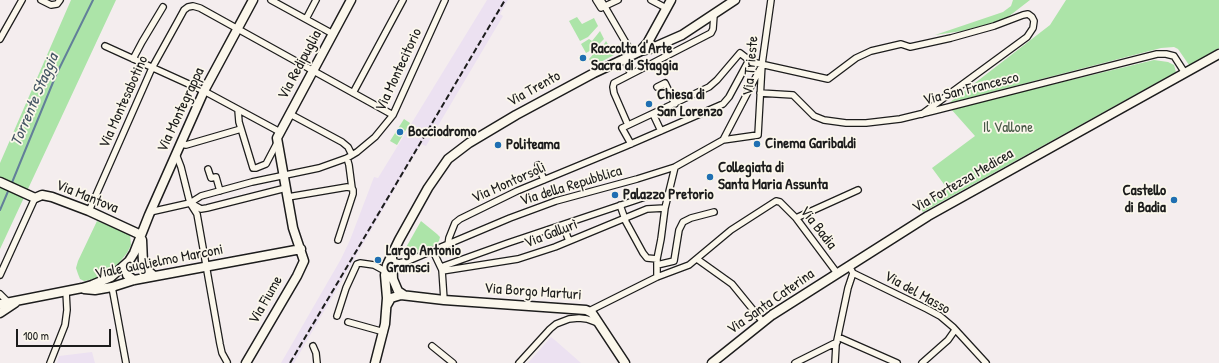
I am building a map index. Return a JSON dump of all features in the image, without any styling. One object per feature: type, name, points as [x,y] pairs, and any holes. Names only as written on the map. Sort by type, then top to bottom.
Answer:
[{"type":"main road","name":"Via Montegrappa","points":[[142,236],[150,212],[204,91],[253,0]]},
{"type":"main road","name":"Via Redipuglia","points":[[277,143],[277,138],[280,132],[351,0]]},
{"type":"main road","points":[[641,51],[653,34],[671,0]]},
{"type":"main road","name":"Via Trento","points":[[385,272],[388,263],[392,258],[397,242],[434,178],[444,164],[455,153],[516,115],[590,75],[641,51],[659,45],[685,33],[735,0]]},
{"type":"main road","points":[[653,34],[654,41],[659,45]]},
{"type":"main road","name":"Via Fortezza Medicea","points":[[851,269],[931,214],[1219,54]]},
{"type":"main road","points":[[277,143],[293,228],[301,249]]},
{"type":"main road","name":"Via Mantova","points":[[0,182],[35,198],[46,195],[89,211],[142,236]]},
{"type":"main road","points":[[82,288],[108,279],[126,264],[132,256],[142,236]]},
{"type":"main road","points":[[142,236],[143,263],[145,268],[154,276]]},
{"type":"main road","name":"Viale Guglielmo Marconi","points":[[4,303],[82,288],[91,290],[112,287],[134,280],[301,249]]},
{"type":"main road","name":"Via Fiume","points":[[246,363],[302,266],[304,261],[301,249]]},
{"type":"main road","points":[[392,258],[392,275],[399,293],[404,295]]},
{"type":"main road","points":[[126,264],[127,275],[134,280]]},
{"type":"main road","name":"Via Santa Caterina","points":[[712,363],[763,322],[837,273],[851,269]]},
{"type":"main road","points":[[375,363],[384,332],[387,305],[385,272]]},
{"type":"main road","points":[[387,305],[394,296],[404,295]]},
{"type":"main road","name":"Via Borgo Marturi","points":[[404,295],[444,300],[589,311]]},
{"type":"main road","points":[[0,313],[21,300]]},
{"type":"main road","points":[[589,311],[625,363]]},
{"type":"street","points":[[0,39],[22,0]]},
{"type":"street","points":[[41,0],[51,5],[57,4],[60,0]]},
{"type":"street","points":[[271,0],[333,34]]},
{"type":"street","points":[[306,19],[316,0]]},
{"type":"street","points":[[353,93],[403,0]]},
{"type":"street","name":"Via Montecitorio","points":[[190,203],[198,197],[283,175],[309,170],[349,156],[360,150],[375,137],[393,115],[445,0]]},
{"type":"street","points":[[596,0],[600,7],[606,7],[618,0]]},
{"type":"street","points":[[601,0],[632,55]]},
{"type":"street","points":[[651,0],[666,8]]},
{"type":"street","name":"Via Trieste","points":[[758,135],[761,66],[771,0]]},
{"type":"street","name":"Via Montesabotino","points":[[89,211],[152,68],[181,15],[188,7],[193,6],[200,8],[238,29]]},
{"type":"street","points":[[133,60],[163,7]]},
{"type":"street","points":[[631,144],[622,128],[675,104],[711,85],[740,53],[749,60],[761,66],[828,79],[861,55],[871,51],[901,44],[910,47],[951,38],[994,26],[1023,14],[1030,15],[1033,18],[1033,28],[1027,36],[922,114]]},
{"type":"street","points":[[628,125],[614,94],[613,87],[615,82],[711,33],[714,25],[714,15]]},
{"type":"street","points":[[238,29],[393,115]]},
{"type":"street","points":[[106,46],[133,60],[204,91],[280,132]]},
{"type":"street","name":"Via San Francesco","points":[[760,93],[793,95],[817,117],[824,120],[871,123],[922,114],[1154,54],[1169,54],[1174,56],[1185,73]]},
{"type":"street","points":[[624,59],[631,74]]},
{"type":"street","name":"Via Montorsoli","points":[[448,245],[450,236],[458,220],[516,191],[631,144],[724,103],[733,91],[749,60]]},
{"type":"street","points":[[723,140],[761,66]]},
{"type":"street","points":[[658,87],[665,83],[675,104]]},
{"type":"street","points":[[238,110],[241,130],[252,167],[256,168],[266,164],[277,143]]},
{"type":"street","points":[[290,114],[342,142],[348,148],[353,194],[338,240]]},
{"type":"street","points":[[653,114],[661,131]]},
{"type":"street","points":[[180,144],[189,144],[241,130]]},
{"type":"street","name":"Via della Repubblica","points":[[392,258],[397,263],[403,263],[510,218],[554,202],[675,167],[723,140],[758,135]]},
{"type":"street","points":[[176,154],[190,203],[197,214],[221,348],[229,363]]},
{"type":"street","points":[[538,165],[544,180]]},
{"type":"street","points":[[657,277],[657,262],[665,208],[675,167]]},
{"type":"street","points":[[208,169],[211,178],[216,177],[220,191]]},
{"type":"street","points":[[150,212],[190,203],[199,208],[204,208],[287,192],[347,187],[352,188]]},
{"type":"street","points":[[796,218],[858,190]]},
{"type":"street","points":[[441,269],[562,225],[651,196]]},
{"type":"street","points":[[0,275],[35,198]]},
{"type":"street","name":"Via Badia","points":[[776,201],[780,202],[796,218],[837,273]]},
{"type":"street","name":"Via Borgo Marturi","points":[[589,311],[657,277],[685,267],[697,259],[736,226],[776,201]]},
{"type":"street","points":[[620,205],[624,218],[645,256],[648,259],[657,262],[674,261],[679,230],[683,222],[691,218],[714,212]]},
{"type":"street","name":"Via Gallurì","points":[[441,269],[515,260],[569,241],[649,208],[665,208]]},
{"type":"street","points":[[562,225],[569,241]]},
{"type":"street","points":[[433,251],[441,269],[444,300]]},
{"type":"street","points":[[697,259],[732,284],[763,322]]},
{"type":"street","points":[[337,316],[347,285],[358,263],[374,265],[385,272]]},
{"type":"street","points":[[835,363],[851,269]]},
{"type":"street","name":"Via del Masso","points":[[851,269],[944,319],[986,363]]},
{"type":"street","points":[[112,287],[126,363]]},
{"type":"street","points":[[50,363],[65,325],[67,310],[66,291]]},
{"type":"street","points":[[0,294],[4,303]]},
{"type":"street","points":[[519,363],[556,324],[569,319],[579,318],[587,318],[598,323]]},
{"type":"street","points":[[348,322],[384,332]]},
{"type":"street","points":[[922,363],[948,340],[955,330]]},
{"type":"street","points":[[795,363],[838,339]]},
{"type":"street","points":[[838,339],[897,363]]},
{"type":"street","points":[[313,346],[316,353],[317,363]]},
{"type":"street","points":[[432,346],[453,363]]},
{"type":"shaded area","points":[[487,0],[508,0],[500,14],[503,16],[426,146],[421,144],[294,363],[281,363],[341,259],[350,240],[374,177],[378,178]]},
{"type":"shaded area","points":[[551,337],[556,341],[581,363],[528,363]]},
{"type":"shaded area","points":[[92,352],[95,363],[57,363],[59,356]]},
{"type":"green space","points":[[71,0],[116,0],[0,249],[0,163]]},
{"type":"green space","points":[[1013,0],[1030,0],[1008,17],[996,22],[962,31],[935,35],[1003,12],[1011,6]]},
{"type":"green space","points":[[1066,0],[1219,0],[1219,48],[1189,65],[1178,49],[1174,47],[1161,48],[949,103],[1050,25]]},
{"type":"green space","points":[[577,17],[582,24],[594,18],[598,26],[588,37],[580,41],[569,21]]},
{"type":"green space","points":[[600,31],[604,39],[595,48],[586,53],[581,44],[589,39],[592,41]]},
{"type":"green space","points":[[606,41],[614,55],[593,66],[589,59],[597,50],[599,52]]},
{"type":"green space","name":"Il Vallone","points":[[1154,60],[1168,62],[1174,65],[1176,72],[923,212],[919,207],[946,187],[932,168],[975,136],[951,109]]},
{"type":"green space","name":"Bocciodromo","points":[[404,119],[410,123],[397,145],[390,141]]},
{"type":"green space","points":[[97,221],[130,234],[131,245],[127,253],[114,269],[99,278],[84,281],[80,279],[76,268]]},
{"type":"green space","points":[[421,221],[440,237],[439,241],[433,247],[405,258],[403,255],[404,251]]},
{"type":"waterway","name":"Torrente Staggia","points":[[11,185],[56,75],[93,0]]},
{"type":"waterway","name":"Torrente Staggia","points":[[0,210],[9,189]]},
{"type":"railway","points":[[290,363],[505,0]]},
{"type":"place","name":"Raccolta d'Arte Sacra di Staggia","points":[[583,58]]},
{"type":"place","name":"Chiesa di San Lorenzo","points":[[649,104]]},
{"type":"place","name":"Bocciodromo","points":[[400,132]]},
{"type":"place","name":"Cinema Garibaldi","points":[[757,144]]},
{"type":"place","name":"Politeama","points":[[498,145]]},
{"type":"place","name":"Collegiata di Santa Maria Assunta","points":[[710,177]]},
{"type":"place","name":"Palazzo Pretorio","points":[[615,195]]},
{"type":"place","name":"Castello di Badia","points":[[1174,200]]},
{"type":"place","name":"Largo Antonio Gramsci","points":[[378,260]]}]
